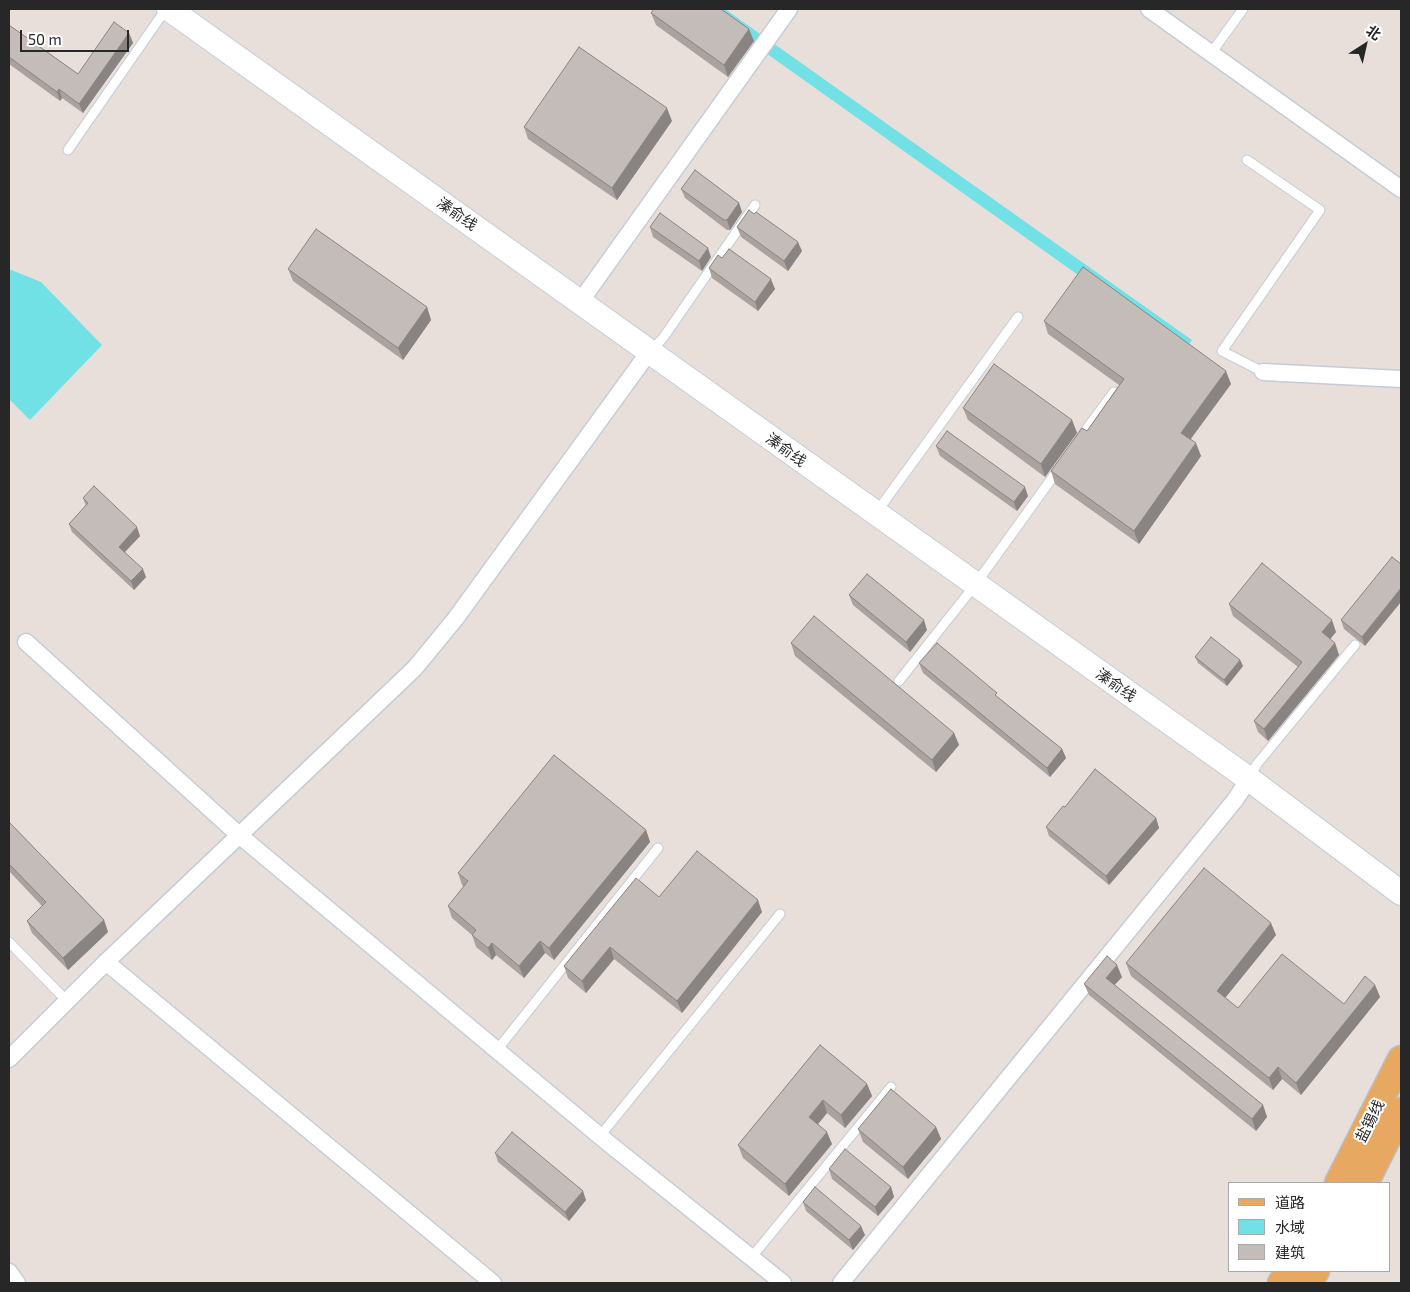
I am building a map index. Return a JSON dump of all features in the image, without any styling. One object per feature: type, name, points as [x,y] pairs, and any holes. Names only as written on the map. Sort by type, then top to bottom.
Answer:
[{"type":"main road","name":"溱俞线","points":[[168,9],[1249,779],[1401,893]]},
{"type":"main road","name":"盐锡线","points":[[1339,1182],[1401,1059]]},
{"type":"main road","name":"盐锡线","points":[[1366,1182],[1401,1111]]},
{"type":"main road","points":[[1281,1283],[1287,1272]]},
{"type":"main road","points":[[1308,1283],[1315,1272]]},
{"type":"street","points":[[580,302],[789,9]]},
{"type":"street","points":[[1149,9],[1212,52],[1401,189]]},
{"type":"street","points":[[9,1060],[106,962],[415,668],[456,618],[649,352]]},
{"type":"street","points":[[1263,372],[1401,379]]},
{"type":"street","points":[[26,642],[239,835],[600,1136],[782,1283]]},
{"type":"street","points":[[841,1283],[1228,808],[1249,779]]},
{"type":"street","points":[[106,962],[493,1283]]},
{"type":"street","points":[[9,1272],[17,1283]]},
{"type":"lane","points":[[68,150],[168,9]]},
{"type":"lane","points":[[1212,52],[1243,9]]},
{"type":"lane","points":[[1247,160],[1320,210],[1222,351],[1263,372]]},
{"type":"lane","points":[[649,352],[663,338],[756,205]]},
{"type":"lane","points":[[875,514],[1018,317]]},
{"type":"lane","points":[[1073,448],[1114,392]]},
{"type":"lane","points":[[899,681],[975,585],[1067,456]]},
{"type":"lane","points":[[1249,779],[1257,764],[1355,645]]},
{"type":"lane","points":[[496,1050],[658,848]]},
{"type":"lane","points":[[600,1136],[780,914]]},
{"type":"lane","points":[[9,942],[67,1001]]},
{"type":"lane","points":[[751,1258],[891,1087]]},
{"type":"water","points":[[704,9],[725,9],[1192,340],[1185,351]]},
{"type":"water","points":[[9,269],[41,282],[102,345],[30,420],[9,399]]},
{"type":"building","points":[[654,9],[721,9],[749,29],[724,65],[651,13]]},
{"type":"building","points":[[114,22],[129,33],[79,104],[59,89],[57,92],[9,57],[9,25],[78,74]]},
{"type":"building","points":[[579,47],[667,108],[612,188],[524,127]]},
{"type":"building","points":[[695,170],[739,203],[727,220],[724,220],[681,189]]},
{"type":"building","points":[[749,210],[754,214],[756,212],[798,242],[784,261],[737,227]]},
{"type":"building","points":[[660,213],[708,248],[699,261],[650,227]]},
{"type":"building","points":[[316,229],[427,307],[398,348],[288,269]]},
{"type":"building","points":[[729,249],[771,279],[755,302],[709,268],[718,255],[722,258]]},
{"type":"building","points":[[1083,267],[1226,371],[1181,433],[1196,443],[1134,531],[1051,471],[1082,428],[1087,431],[1124,379],[1044,321]]},
{"type":"building","points":[[994,364],[1072,420],[1041,464],[963,408]]},
{"type":"building","points":[[947,431],[1025,487],[1014,502],[936,446]]},
{"type":"building","points":[[94,486],[137,527],[119,547],[143,569],[131,581],[69,524],[88,503],[83,498]]},
{"type":"building","points":[[1392,557],[1401,564],[1401,588],[1362,637],[1341,620]]},
{"type":"building","points":[[1262,563],[1332,620],[1322,632],[1335,643],[1264,729],[1254,721],[1302,662],[1229,604]]},
{"type":"building","points":[[867,574],[924,620],[906,642],[849,595]]},
{"type":"building","points":[[814,616],[954,733],[932,760],[791,643]]},
{"type":"building","points":[[1211,637],[1240,660],[1224,680],[1195,657]]},
{"type":"building","points":[[937,643],[997,693],[995,695],[1062,749],[1047,768],[919,663]]},
{"type":"building","points":[[554,755],[646,830],[549,948],[540,941],[519,966],[492,943],[488,948],[472,935],[476,930],[448,906],[468,881],[458,873]]},
{"type":"building","points":[[1095,769],[1156,818],[1106,876],[1046,827],[1063,806],[1065,807]]},
{"type":"building","points":[[9,822],[104,920],[63,958],[27,921],[46,902],[9,864]]},
{"type":"building","points":[[697,851],[758,900],[677,1001],[610,947],[582,981],[564,966],[636,878],[659,897]]},
{"type":"building","points":[[1204,868],[1271,923],[1217,991],[1238,1008],[1282,954],[1344,1004],[1365,976],[1375,985],[1296,1083],[1278,1067],[1269,1078],[1126,963]]},
{"type":"building","points":[[1107,956],[1117,965],[1106,978],[1263,1105],[1252,1119],[1084,984]]},
{"type":"building","points":[[820,1045],[867,1084],[841,1115],[823,1100],[809,1117],[827,1132],[785,1184],[738,1145]]},
{"type":"building","points":[[891,1089],[936,1127],[903,1167],[858,1129]]},
{"type":"building","points":[[512,1132],[583,1191],[565,1212],[495,1153]]},
{"type":"building","points":[[845,1149],[891,1187],[875,1207],[829,1169]]},
{"type":"building","points":[[815,1187],[861,1226],[849,1240],[803,1202]]}]
